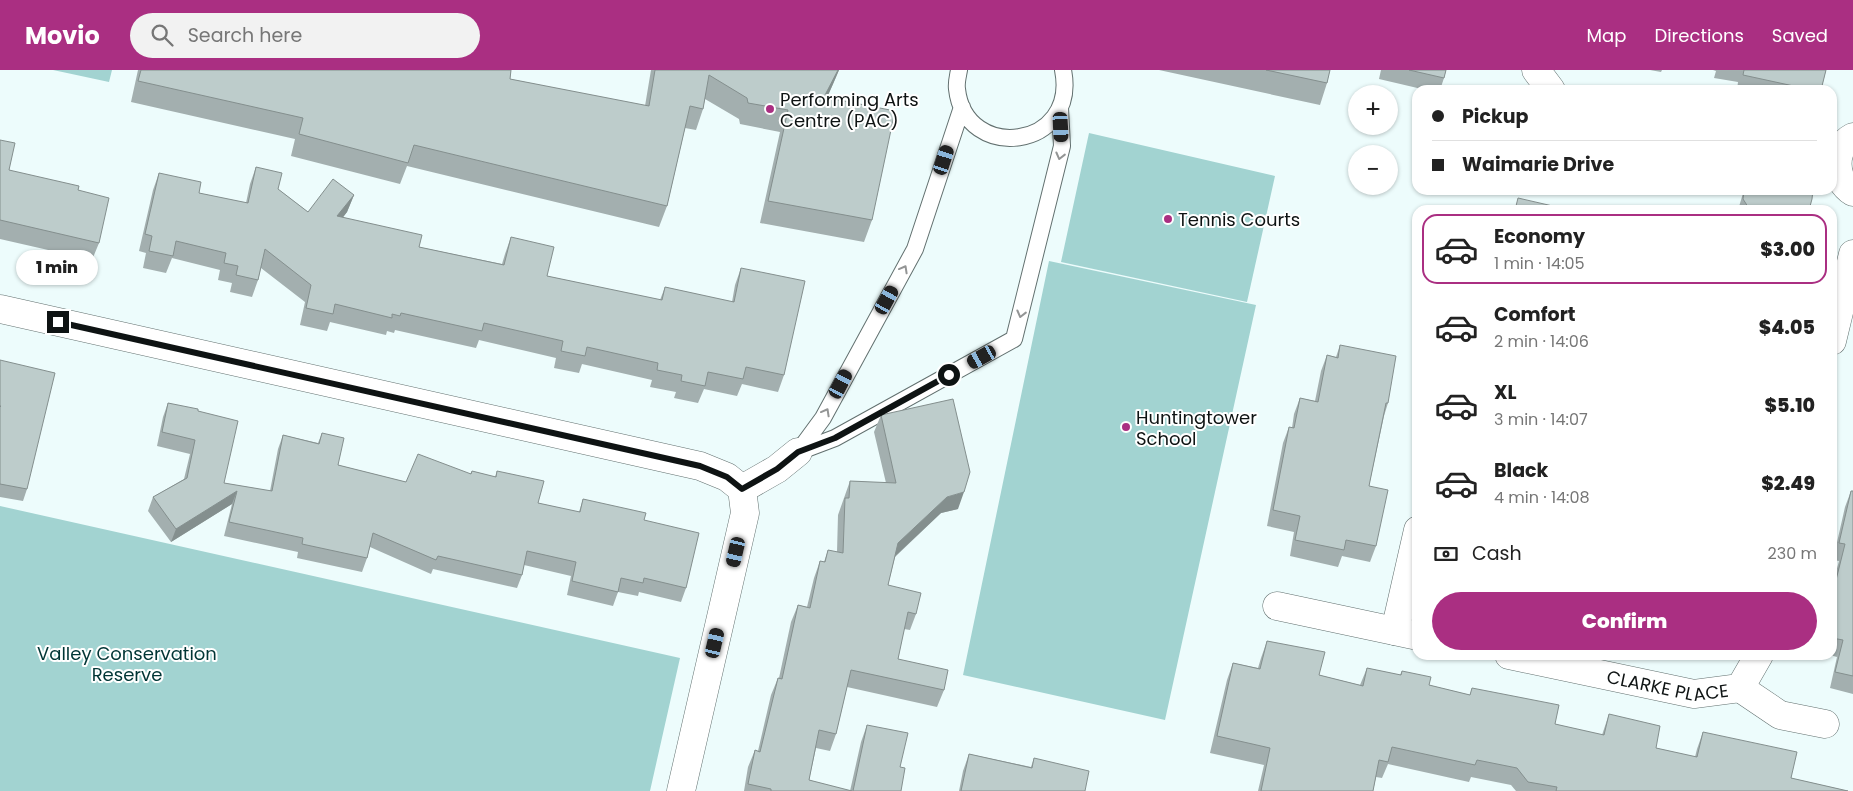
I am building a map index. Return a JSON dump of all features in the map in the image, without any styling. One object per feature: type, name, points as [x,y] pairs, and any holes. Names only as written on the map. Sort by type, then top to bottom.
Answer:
[{"type":"street","points":[[1536,70],[1547,85]]},
{"type":"street","points":[[1841,150],[1838,172],[1842,182],[1853,192]]},
{"type":"street","points":[[1837,320],[1853,254]]},
{"type":"street","points":[[0,309],[700,466],[727,477],[742,489],[745,513],[681,791]]},
{"type":"street","points":[[742,489],[777,469],[798,452]]},
{"type":"street","points":[[1276,606],[1406,634],[1412,582]]},
{"type":"street","name":"CLARKE PLACE","points":[[1533,660],[1694,694],[1740,688],[1780,715],[1825,724]]},
{"type":"street","name":"CLARKE PLACE","points":[[1740,688],[1756,660]]},
{"type":"lane","points":[[959,70],[957,88],[962,107],[974,124],[991,135],[1011,139],[1031,136],[1048,124],[1060,108],[1065,94],[1067,74]]},
{"type":"lane","points":[[798,452],[823,418],[914,249],[962,107]]},
{"type":"lane","points":[[798,452],[835,438],[1014,339],[1062,146],[1060,108]]},
{"type":"green space","points":[[53,70],[112,70],[109,82]]},
{"type":"green space","name":"Tennis Courts","points":[[1089,133],[1275,176],[1247,302],[1061,262]]},
{"type":"green space","points":[[1049,261],[1256,305],[1165,720],[963,675]]},
{"type":"green space","name":"Valley Conservation Reserve","points":[[0,506],[680,658],[650,791],[0,791]]},
{"type":"building","points":[[141,70],[511,70],[510,79],[649,106],[655,70],[838,70],[824,97],[895,111],[872,220],[768,201],[788,110],[748,103],[747,98],[709,75],[703,109],[690,106],[667,206],[414,145],[408,163],[299,134],[303,118],[138,81]]},
{"type":"building","points":[[1266,70],[1330,70],[1327,83]]},
{"type":"building","points":[[1409,70],[1446,70],[1444,78]]},
{"type":"building","points":[[1744,70],[1826,70],[1822,85],[1789,85],[1743,75]]},
{"type":"building","points":[[0,140],[15,143],[9,170],[79,186],[78,190],[109,198],[99,243],[0,220]]},
{"type":"building","points":[[256,167],[282,173],[278,189],[308,212],[333,179],[354,195],[337,216],[422,235],[419,247],[504,265],[511,237],[554,247],[547,276],[662,300],[665,287],[734,302],[741,268],[805,281],[784,375],[746,367],[743,379],[708,372],[705,386],[681,381],[682,375],[657,370],[658,363],[587,347],[585,356],[561,351],[563,341],[484,323],[482,331],[401,313],[400,316],[392,314],[392,318],[335,304],[333,314],[306,308],[311,285],[265,249],[258,280],[236,275],[238,266],[224,263],[226,253],[176,241],[173,256],[149,251],[152,236],[145,234],[159,173],[201,182],[199,193],[248,203]]},
{"type":"building","points":[[1743,195],[1812,195],[1810,205],[1747,205],[1743,199]]},
{"type":"building","points":[[1518,198],[1548,205],[1516,205]]},
{"type":"building","points":[[1340,345],[1396,356],[1388,403],[1386,403],[1369,486],[1388,490],[1376,546],[1346,540],[1344,550],[1295,540],[1300,516],[1273,510],[1289,427],[1294,428],[1300,398],[1318,402],[1327,355],[1338,358]]},
{"type":"building","points":[[0,360],[55,373],[27,489],[0,484]]},
{"type":"building","points":[[953,399],[970,472],[964,492],[947,497],[898,543],[888,585],[921,593],[916,614],[908,612],[898,659],[948,670],[944,690],[851,670],[836,734],[819,730],[809,780],[852,791],[771,791],[771,789],[748,784],[755,750],[760,752],[778,678],[782,679],[798,605],[810,608],[820,561],[825,562],[828,550],[843,553],[845,498],[849,498],[850,481],[896,483],[881,415]]},
{"type":"building","points":[[168,403],[198,409],[198,411],[238,421],[224,483],[272,491],[283,435],[319,444],[322,433],[344,438],[338,465],[406,482],[418,454],[471,474],[472,471],[496,477],[497,471],[544,481],[538,503],[580,512],[583,499],[646,513],[644,520],[699,533],[686,588],[644,578],[643,583],[621,578],[618,592],[572,581],[576,562],[527,551],[522,575],[438,556],[436,560],[373,533],[367,558],[302,544],[303,538],[229,522],[237,491],[176,529],[153,497],[187,478],[195,440],[162,432]]},
{"type":"building","points":[[1851,491],[1853,491],[1853,676],[1835,672],[1843,640],[1837,639],[1837,576],[1845,544],[1839,543]]},
{"type":"building","points":[[1267,641],[1325,652],[1319,675],[1363,686],[1367,668],[1401,675],[1402,671],[1431,677],[1429,685],[1470,695],[1472,688],[1559,705],[1555,724],[1604,735],[1609,714],[1660,726],[1656,748],[1697,757],[1703,732],[1797,752],[1791,778],[1848,791],[1556,791],[1557,787],[1528,782],[1517,768],[1477,760],[1475,765],[1392,747],[1388,762],[1379,760],[1373,791],[1261,791],[1270,748],[1217,736],[1233,663],[1260,669]]},
{"type":"building","points":[[867,725],[908,733],[900,767],[905,768],[901,791],[853,791]]},
{"type":"building","points":[[969,754],[1032,768],[1034,758],[1089,771],[1085,791],[961,791]]},
{"type":"place","name":"Performing Arts Centre (PAC)","points":[[770,109]]},
{"type":"place","name":"Tennis Courts","points":[[1168,219]]},
{"type":"place","name":"Huntingtower School","points":[[1126,427]]},
{"type":"route","points":[[58,322],[700,466],[727,477],[742,489],[777,469],[798,452],[835,438],[949,375]]}]
